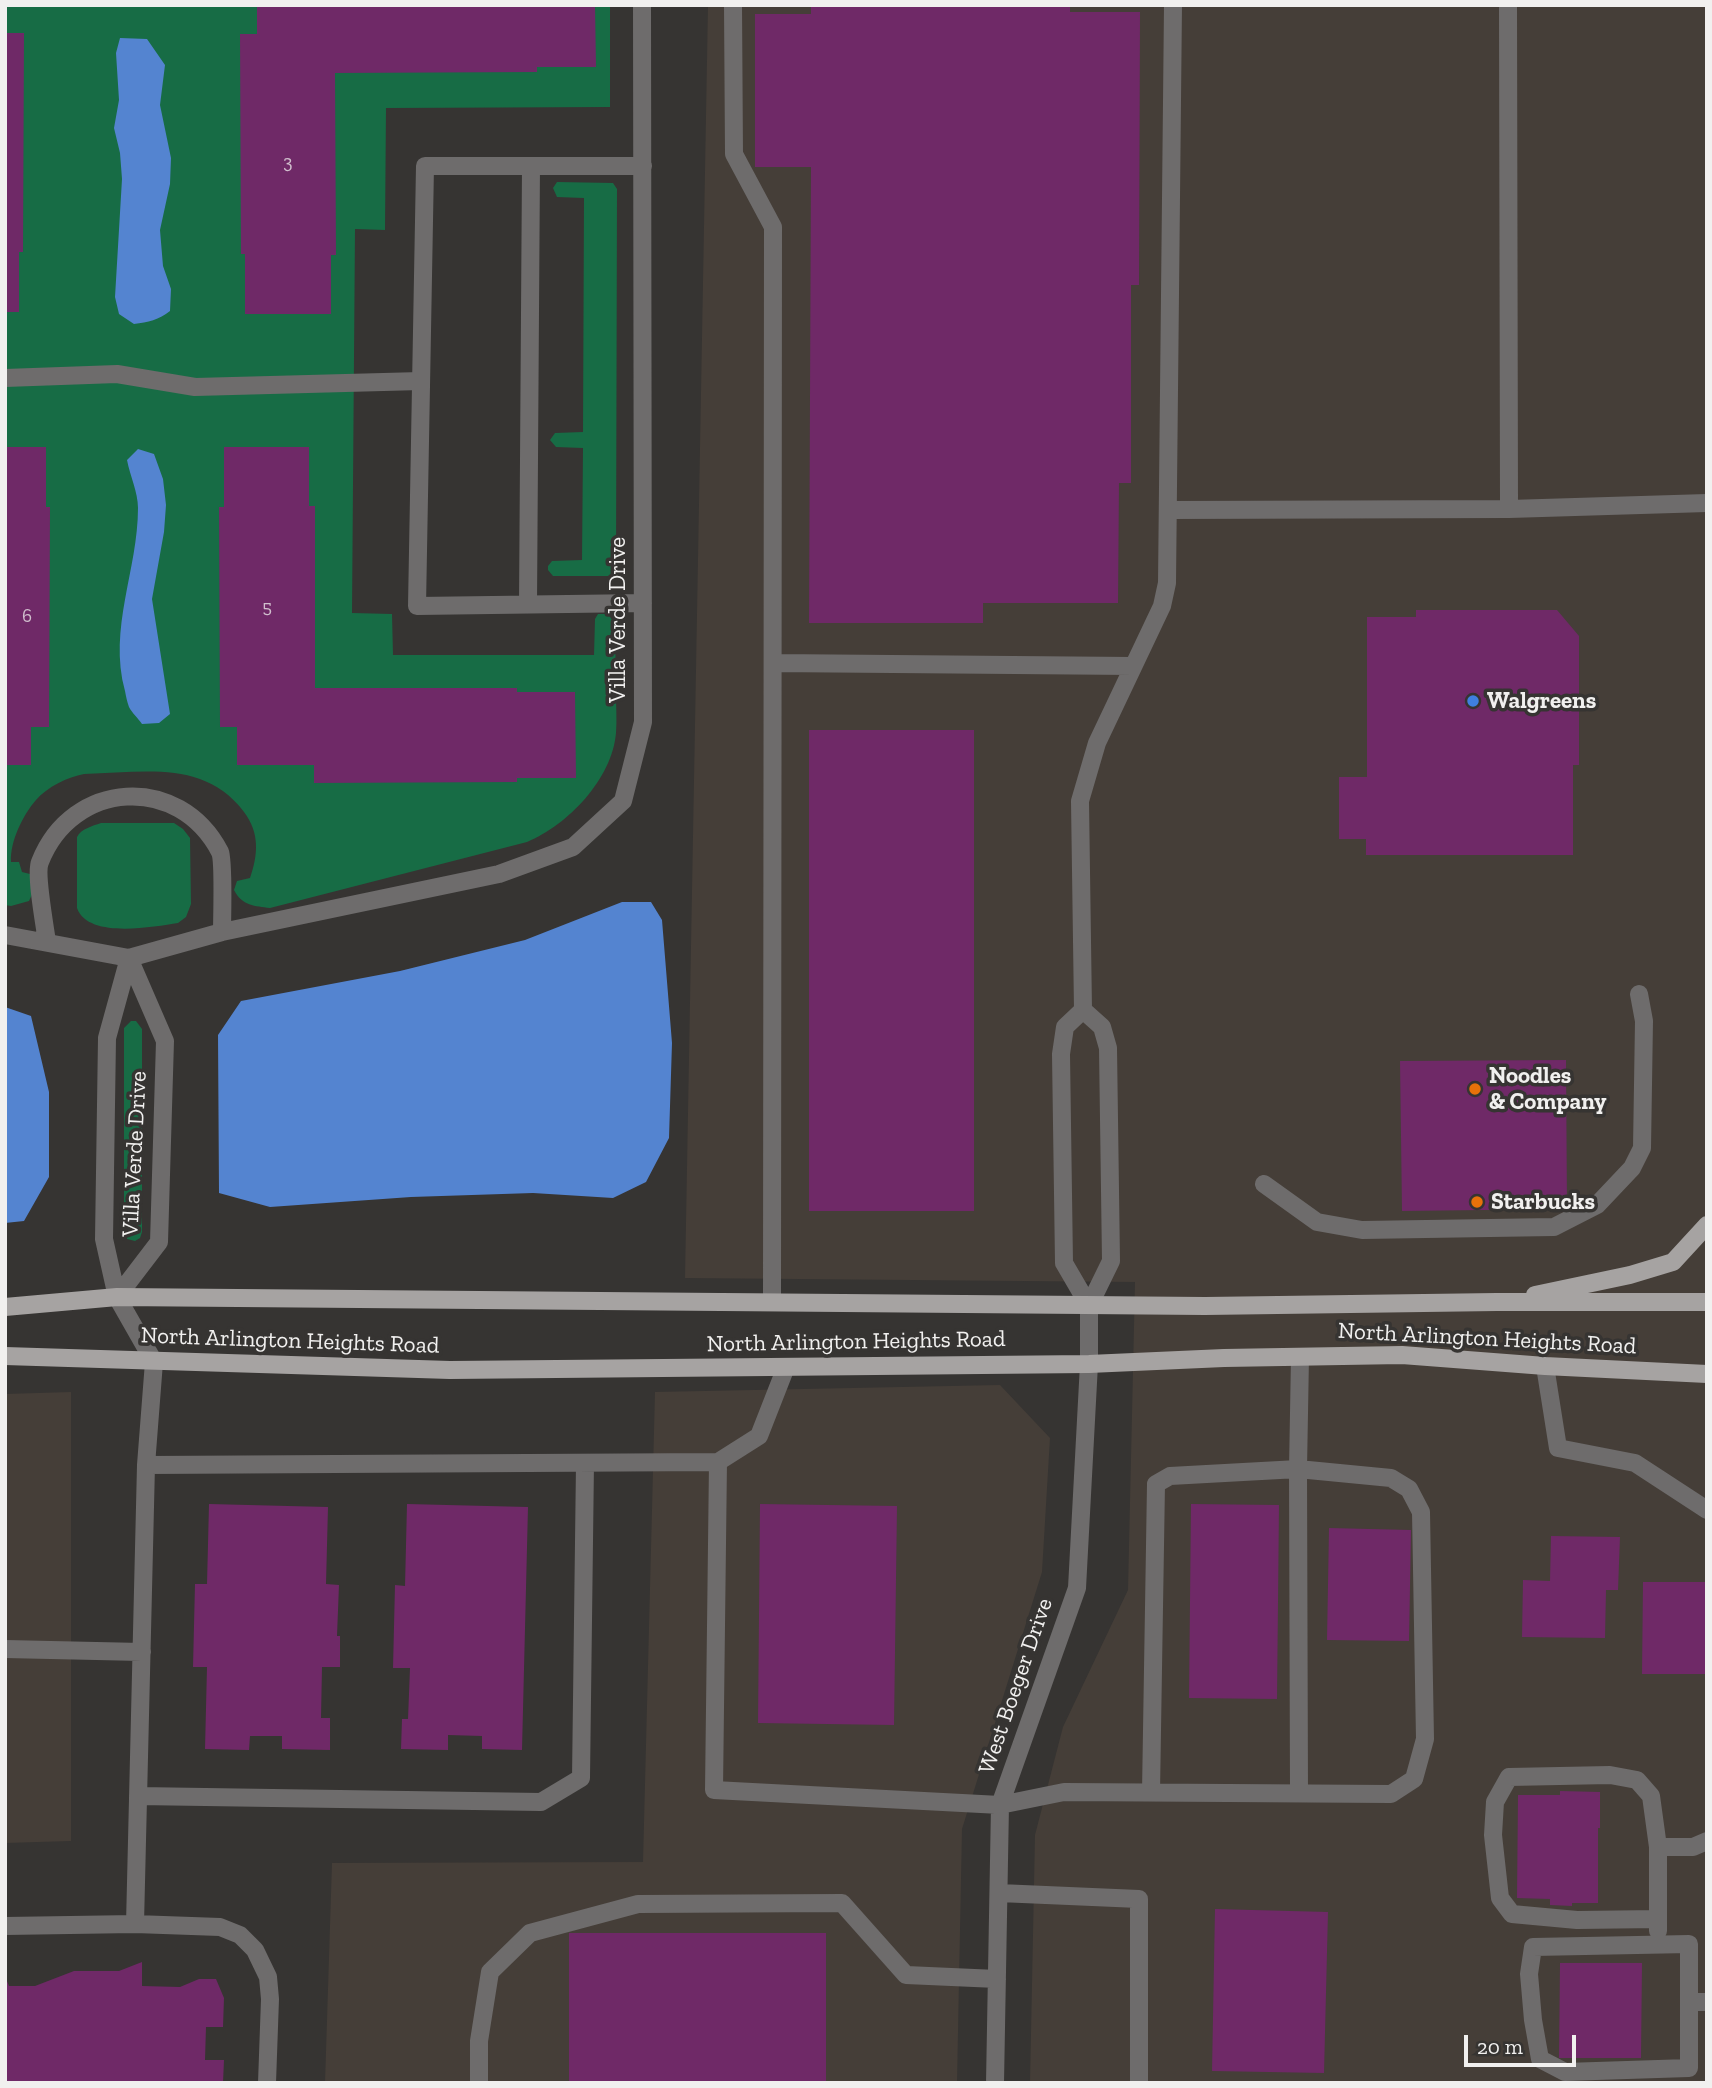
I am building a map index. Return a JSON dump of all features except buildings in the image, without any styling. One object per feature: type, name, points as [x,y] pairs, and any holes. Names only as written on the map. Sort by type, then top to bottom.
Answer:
[{"type":"main road","points":[[1497,1302],[1630,1275],[1673,1262],[1707,1225]]},
{"type":"main road","name":"North Arlington Heights Road","points":[[5,1307],[117,1297],[1089,1306],[1707,1302]]},
{"type":"main road","name":"North Arlington Heights Road","points":[[5,1356],[450,1370],[1089,1364],[1402,1355],[1707,1374]]},
{"type":"street","name":"Villa Verde Drive","points":[[5,935],[129,958],[222,932],[499,874],[573,847],[623,801],[643,722],[642,5]]},
{"type":"street","points":[[733,5],[734,154],[773,227],[772,1301]]},
{"type":"street","points":[[1089,1306],[1111,1261],[1108,1048],[1102,1027],[1083,1010],[1080,801],[1097,743],[1162,606],[1167,583],[1173,5]]},
{"type":"street","points":[[1508,5],[1509,509]]},
{"type":"street","points":[[643,166],[425,166],[417,606],[643,603]]},
{"type":"street","points":[[528,604],[531,166]]},
{"type":"street","points":[[5,378],[117,374],[195,387],[421,381]]},
{"type":"street","points":[[1168,510],[1509,509],[1707,503]]},
{"type":"street","points":[[773,663],[1133,666]]},
{"type":"street","points":[[47,942],[38,865],[57,830],[88,806],[126,796],[166,801],[199,822],[222,855],[222,932]]},
{"type":"street","name":"Villa Verde Drive","points":[[117,1297],[104,1240],[107,1038],[129,958]]},
{"type":"street","name":"Villa Verde Drive","points":[[117,1297],[159,1242],[165,1041],[129,958]]},
{"type":"street","points":[[1264,1184],[1317,1222],[1362,1230],[1554,1227],[1597,1205],[1632,1168],[1642,1148],[1644,1021],[1639,993]]},
{"type":"street","points":[[1083,1010],[1065,1027],[1061,1054],[1064,1263],[1089,1306]]},
{"type":"street","points":[[117,1297],[154,1362],[146,1465],[135,1924]]},
{"type":"street","name":"West Boeger Drive","points":[[995,2083],[1000,1805],[1077,1588],[1089,1364],[1089,1306]]},
{"type":"street","points":[[1299,1793],[1300,1357]]},
{"type":"street","points":[[1545,1366],[1558,1448],[1635,1463],[1707,1510]]},
{"type":"street","points":[[146,1465],[718,1462],[759,1436],[786,1367]]},
{"type":"street","points":[[718,1462],[714,1790],[1000,1805],[1064,1792],[1391,1794],[1413,1779],[1425,1739],[1421,1512],[1409,1489],[1391,1478],[1298,1469],[1170,1476],[1156,1485],[1150,1792]]},
{"type":"street","points":[[138,1796],[541,1802],[581,1778],[585,1463]]},
{"type":"street","points":[[5,1649],[142,1652]]},
{"type":"street","points":[[1658,1919],[1577,1920],[1512,1914],[1500,1898],[1493,1835],[1495,1802],[1509,1777],[1610,1774],[1637,1780],[1651,1796],[1658,1847],[1658,1919],[1658,1945]]},
{"type":"street","points":[[1658,1847],[1702,1848]]},
{"type":"street","points":[[999,1893],[1139,1899],[1139,2083]]},
{"type":"street","points":[[479,2083],[479,2040],[490,1972],[530,1933],[638,1904],[842,1903],[906,1975],[997,1979]]},
{"type":"street","points":[[5,1926],[135,1924],[220,1927],[240,1935],[256,1950],[268,1977],[270,1999],[267,2083]]},
{"type":"street","points":[[1689,1944],[1698,2002],[1689,2068],[1565,2072],[1540,2059],[1529,1974],[1534,1947],[1689,1944]]},
{"type":"shaded area","points":[[708,5],[1707,5],[1707,2083],[1030,2083],[1035,1835],[1063,1727],[1128,1590],[1135,1282],[685,1278]]},
{"type":"shaded area","points":[[1000,1385],[1050,1438],[1042,1572],[962,1829],[957,2083],[325,2083],[332,1863],[643,1862],[655,1392]]},
{"type":"shaded area","points":[[71,1392],[71,1841],[5,1843],[5,1394]]},
{"type":"green space","points":[[5,5],[610,5],[610,107],[386,108],[385,230],[355,229],[352,613],[392,614],[393,655],[594,655],[595,619],[598,614],[608,614],[615,624],[616,733],[613,750],[597,783],[558,824],[527,842],[270,908],[245,902],[234,890],[237,881],[250,878],[256,844],[249,820],[228,795],[191,776],[171,773],[84,774],[52,787],[41,795],[26,813],[15,837],[11,862],[19,862],[22,872],[36,878],[35,888],[29,901],[5,905]]},
{"type":"green space","points":[[557,182],[613,183],[617,189],[616,573],[613,576],[553,576],[548,570],[552,561],[582,560],[583,448],[556,447],[550,440],[555,433],[583,432],[584,198],[557,197],[553,188]]},
{"type":"green space","points":[[101,823],[174,823],[183,829],[190,838],[191,904],[186,917],[178,923],[122,929],[94,924],[83,918],[77,908],[77,837],[84,830]]},
{"type":"green space","points":[[131,1021],[136,1021],[142,1029],[142,1232],[140,1238],[135,1241],[127,1239],[124,1231],[124,1028]]},
{"type":"water","points":[[120,38],[147,39],[165,65],[160,105],[171,158],[170,184],[160,230],[163,266],[171,289],[170,311],[162,317],[134,324],[119,314],[115,297],[122,179],[114,128],[119,100],[116,53]]},
{"type":"water","points":[[138,449],[154,454],[163,479],[166,505],[164,532],[152,599],[170,714],[159,723],[142,724],[128,703],[121,668],[120,645],[138,508],[127,460]]},
{"type":"water","points":[[622,902],[651,902],[662,920],[672,1043],[669,1138],[646,1182],[613,1198],[533,1193],[411,1197],[270,1207],[219,1193],[218,1035],[241,1001],[400,971],[525,940]]},
{"type":"water","points":[[5,1007],[31,1016],[49,1092],[49,1177],[24,1221],[5,1223]]},
{"type":"place","name":"Walgreens","points":[[1473,701]]},
{"type":"place","name":"Noodles & Company","points":[[1475,1089]]},
{"type":"place","name":"Starbucks","points":[[1477,1202]]}]
